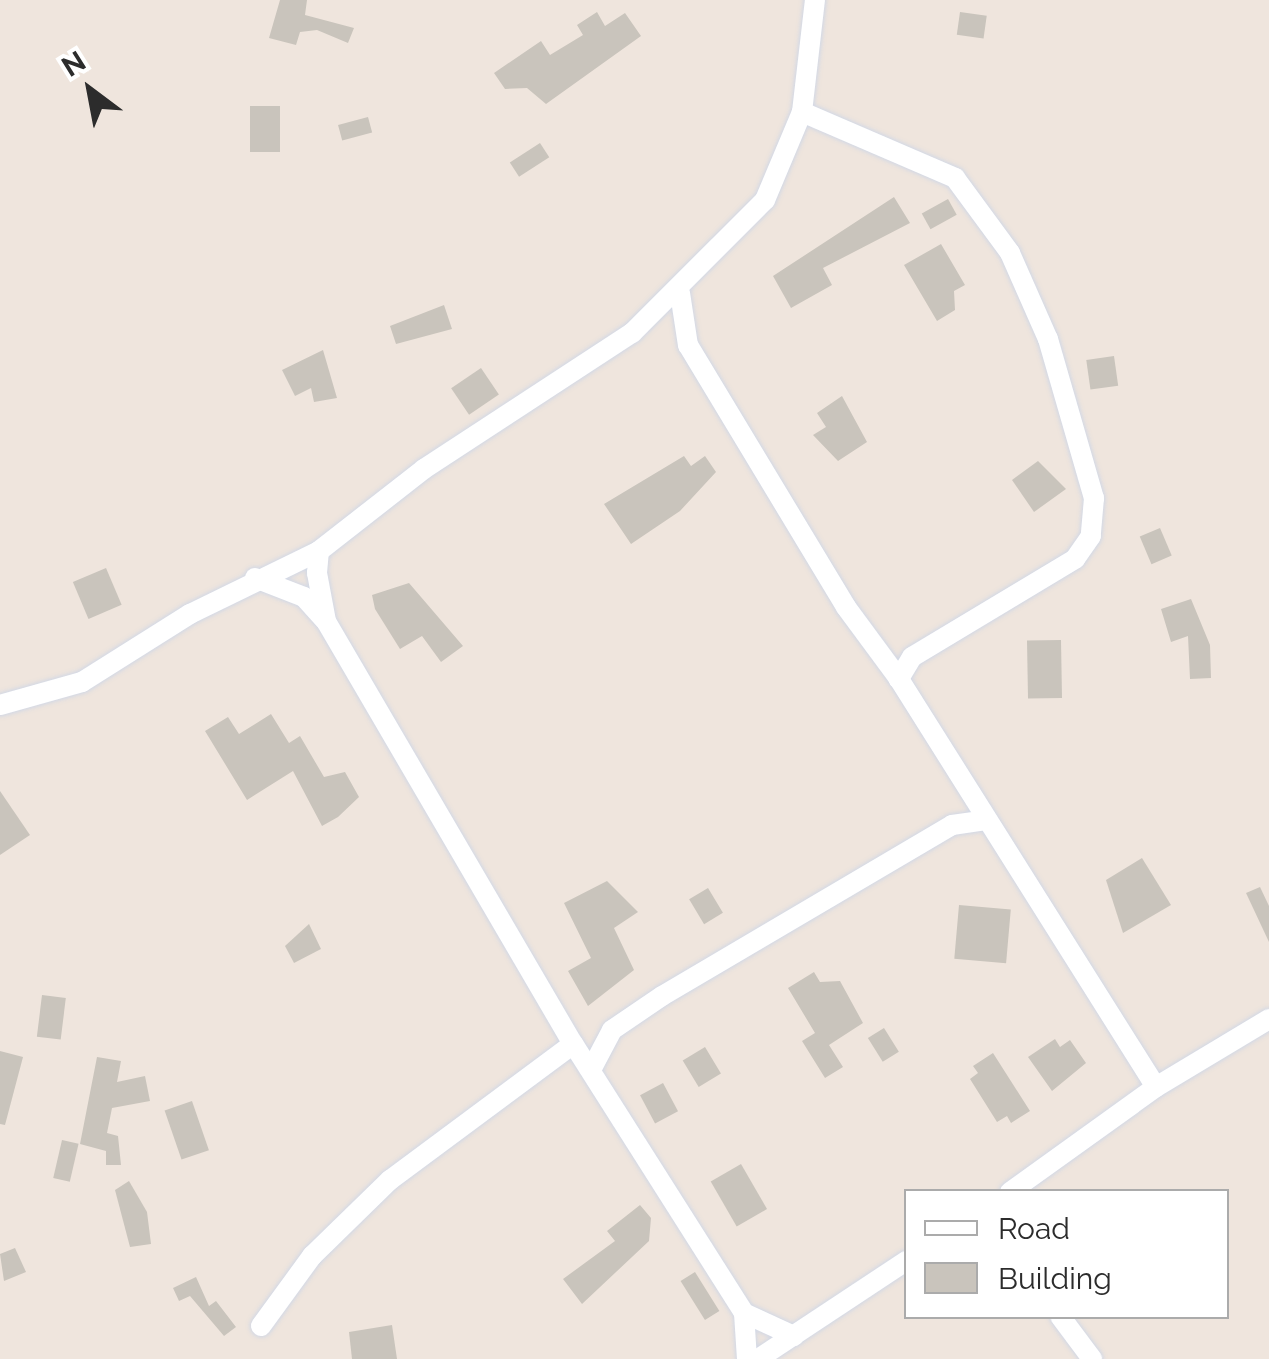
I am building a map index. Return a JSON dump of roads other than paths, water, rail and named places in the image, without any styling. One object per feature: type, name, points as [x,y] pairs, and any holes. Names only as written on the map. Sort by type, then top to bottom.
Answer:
[{"type":"street","points":[[0,705],[93,676],[255,578],[320,551],[680,293],[765,200],[802,112],[816,0]]},
{"type":"street","points":[[802,112],[955,178],[1032,296],[1094,498],[1091,536],[1075,559],[912,657],[899,679]]},
{"type":"street","points":[[680,293],[688,345],[846,607],[899,679],[981,821],[1156,1088]]},
{"type":"street","points":[[320,551],[326,621]]},
{"type":"street","points":[[255,578],[304,598],[326,621],[570,1039],[744,1312],[747,1359]]},
{"type":"street","points":[[262,1326],[312,1256],[390,1180],[570,1039],[607,1035],[952,825],[981,821]]},
{"type":"street","points":[[1014,1189],[1156,1088],[1269,1020]]},
{"type":"street","points":[[592,1068],[607,1035]]},
{"type":"street","points":[[758,1359],[904,1262]]},
{"type":"street","points":[[744,1312],[794,1336]]},
{"type":"street","points":[[1062,1319],[1092,1359]]}]
